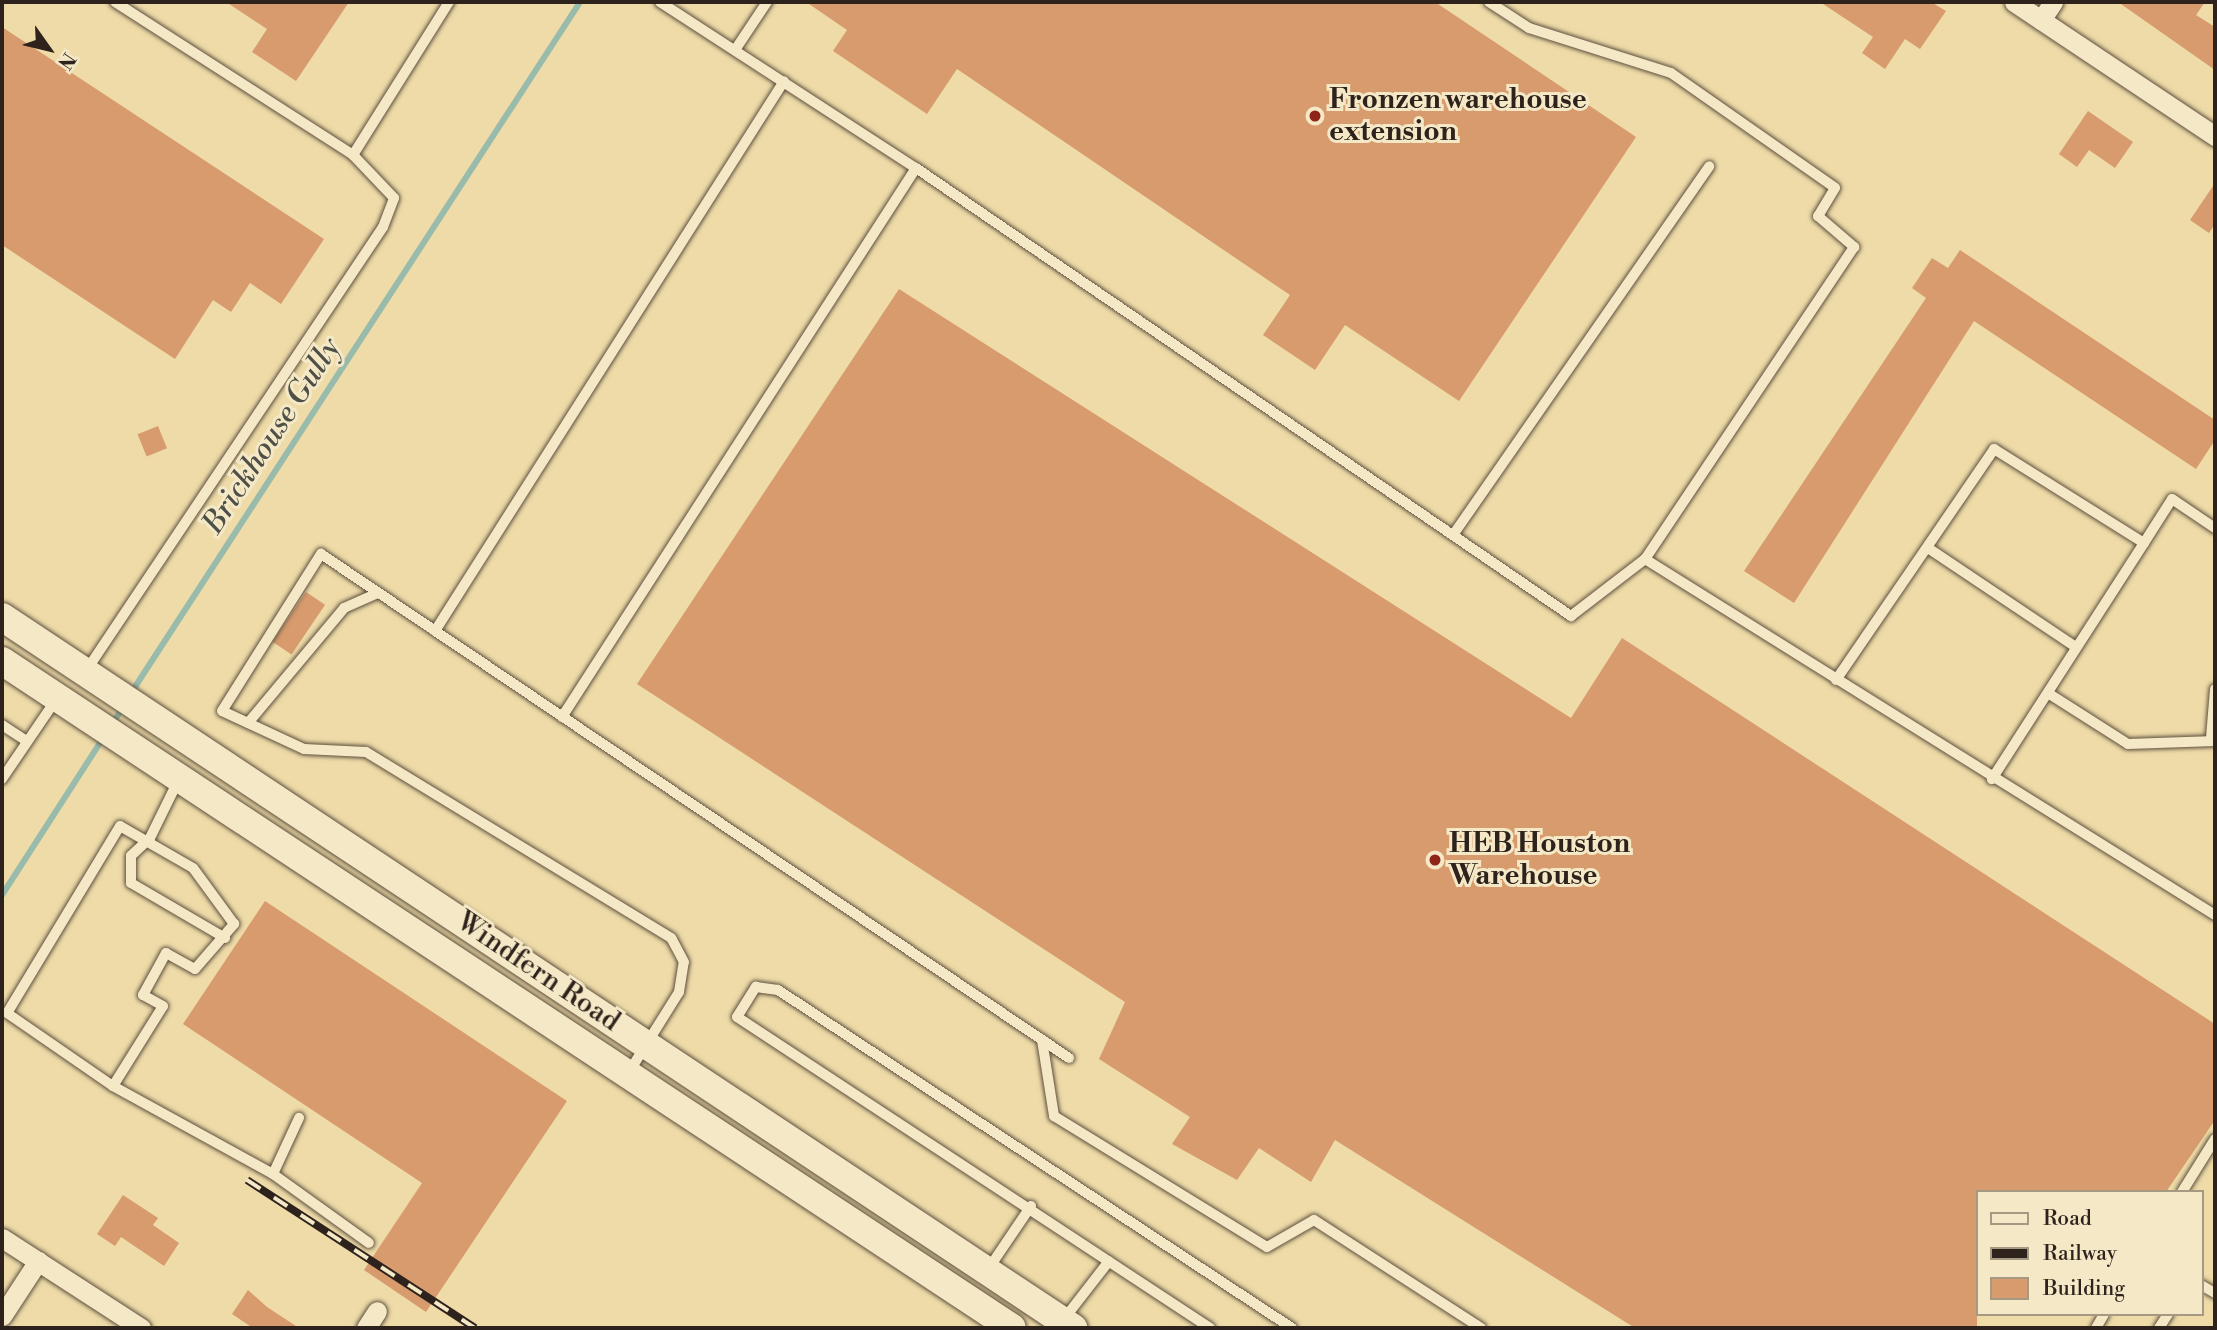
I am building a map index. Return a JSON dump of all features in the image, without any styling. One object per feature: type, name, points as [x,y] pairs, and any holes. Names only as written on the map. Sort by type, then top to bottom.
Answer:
[{"type":"street","points":[[2014,2],[2215,136]]},
{"type":"street","points":[[2041,20],[2053,2]]},
{"type":"street","name":"Windfern Road","points":[[2,617],[987,1271],[1064,1326]]},
{"type":"street","name":"Windfern Road","points":[[2,662],[1012,1328]]},
{"type":"street","points":[[57,698],[96,678]]},
{"type":"street","points":[[2,1238],[141,1328]]},
{"type":"street","points":[[2,1316],[37,1261]]},
{"type":"street","points":[[366,1328],[377,1311]]},
{"type":"lane","points":[[96,678],[383,227],[394,198],[353,155],[115,2]]},
{"type":"lane","points":[[353,155],[449,2]]},
{"type":"lane","points":[[660,2],[916,168],[1571,616],[1645,559],[1854,247],[1818,216],[1835,188],[1671,73],[1529,28],[1489,2]]},
{"type":"lane","points":[[735,50],[767,2]]},
{"type":"lane","points":[[435,631],[784,81]]},
{"type":"lane","points":[[1453,535],[1709,166]]},
{"type":"lane","points":[[562,717],[916,168]]},
{"type":"lane","points":[[1836,680],[1994,449],[2144,543]]},
{"type":"lane","points":[[1992,779],[2051,695],[2073,645],[2172,499],[2215,528]]},
{"type":"lane","points":[[1928,548],[2073,645]]},
{"type":"lane","points":[[628,1074],[649,1046],[679,992],[684,962],[671,938],[366,752],[304,749],[222,711],[321,554],[1069,1058]]},
{"type":"lane","points":[[1645,559],[1992,779],[2215,915]]},
{"type":"lane","points":[[248,723],[344,608],[378,593]]},
{"type":"lane","points":[[2051,695],[2127,744],[2213,739],[2215,689]]},
{"type":"lane","points":[[2,779],[57,698]]},
{"type":"lane","points":[[2,725],[27,741]]},
{"type":"lane","points":[[179,778],[150,838],[131,856],[131,883],[225,939]]},
{"type":"lane","points":[[113,1086],[163,1006],[143,995],[166,953],[195,969],[225,939],[234,924],[193,868],[150,838],[120,826],[7,1013],[113,1086],[273,1174],[369,1242]]},
{"type":"lane","points":[[1210,1328],[1031,1206],[737,1017],[757,987],[778,990],[1292,1328]]},
{"type":"lane","points":[[1042,1040],[1054,1116],[1267,1247],[1314,1220],[1481,1328]]},
{"type":"lane","points":[[273,1174],[299,1118]]},
{"type":"lane","points":[[2183,1190],[2215,1139]]},
{"type":"lane","points":[[987,1271],[1031,1206]]},
{"type":"lane","points":[[1064,1326],[1109,1261]]},
{"type":"building","points":[[226,2],[349,2],[296,81],[252,52],[267,29]]},
{"type":"building","points":[[806,2],[1435,2],[1636,137],[1459,401],[1345,325],[1315,370],[1263,335],[1290,295],[957,69],[927,114],[833,51],[847,30]]},
{"type":"building","points":[[1820,2],[1931,2],[1946,11],[1920,49],[1905,39],[1885,69],[1862,53],[1873,37]]},
{"type":"building","points":[[2118,2],[2205,2],[2196,15],[2215,27],[2215,70]]},
{"type":"building","points":[[2,27],[324,239],[281,304],[250,283],[231,312],[213,300],[175,359],[2,245]]},
{"type":"building","points":[[2088,111],[2133,142],[2115,168],[2089,150],[2077,167],[2059,154]]},
{"type":"building","points":[[2215,183],[2215,224],[2209,233],[2190,220]]},
{"type":"building","points":[[1960,250],[2215,420],[2215,440],[2196,469],[1974,321],[1794,603],[1744,571],[1926,298],[1912,288],[1932,258],[1948,268]]},
{"type":"building","name":"HEB Houston Warehouse","points":[[899,289],[1571,718],[1622,638],[2215,1024],[2215,1120],[2167,1190],[1976,1190],[1977,1328],[1635,1328],[1335,1140],[1311,1182],[1259,1148],[1237,1180],[1172,1144],[1190,1117],[1099,1059],[1125,1002],[637,684]]},
{"type":"building","points":[[158,426],[167,448],[147,456],[138,434]]},
{"type":"building","points":[[306,592],[325,605],[292,655],[272,642]]},
{"type":"building","points":[[265,901],[567,1101],[426,1312],[364,1270],[422,1183],[183,1024]]},
{"type":"building","points":[[123,1195],[158,1218],[153,1225],[179,1243],[164,1266],[121,1237],[115,1246],[97,1234]]},
{"type":"building","points":[[248,1290],[267,1307],[299,1328],[253,1328],[232,1314]]},
{"type":"waterway","name":"Brickhouse Gully","points":[[131,693],[580,2]]},
{"type":"waterway","name":"Brickhouse Gully","points":[[111,726],[124,705]]},
{"type":"waterway","name":"Brickhouse Gully","points":[[2,895],[103,738]]},
{"type":"railway","points":[[247,1180],[475,1328]]},
{"type":"place","name":"Fronzen warehouse extension","points":[[1315,116]]},
{"type":"place","name":"HEB Houston Warehouse","points":[[1435,860]]}]
